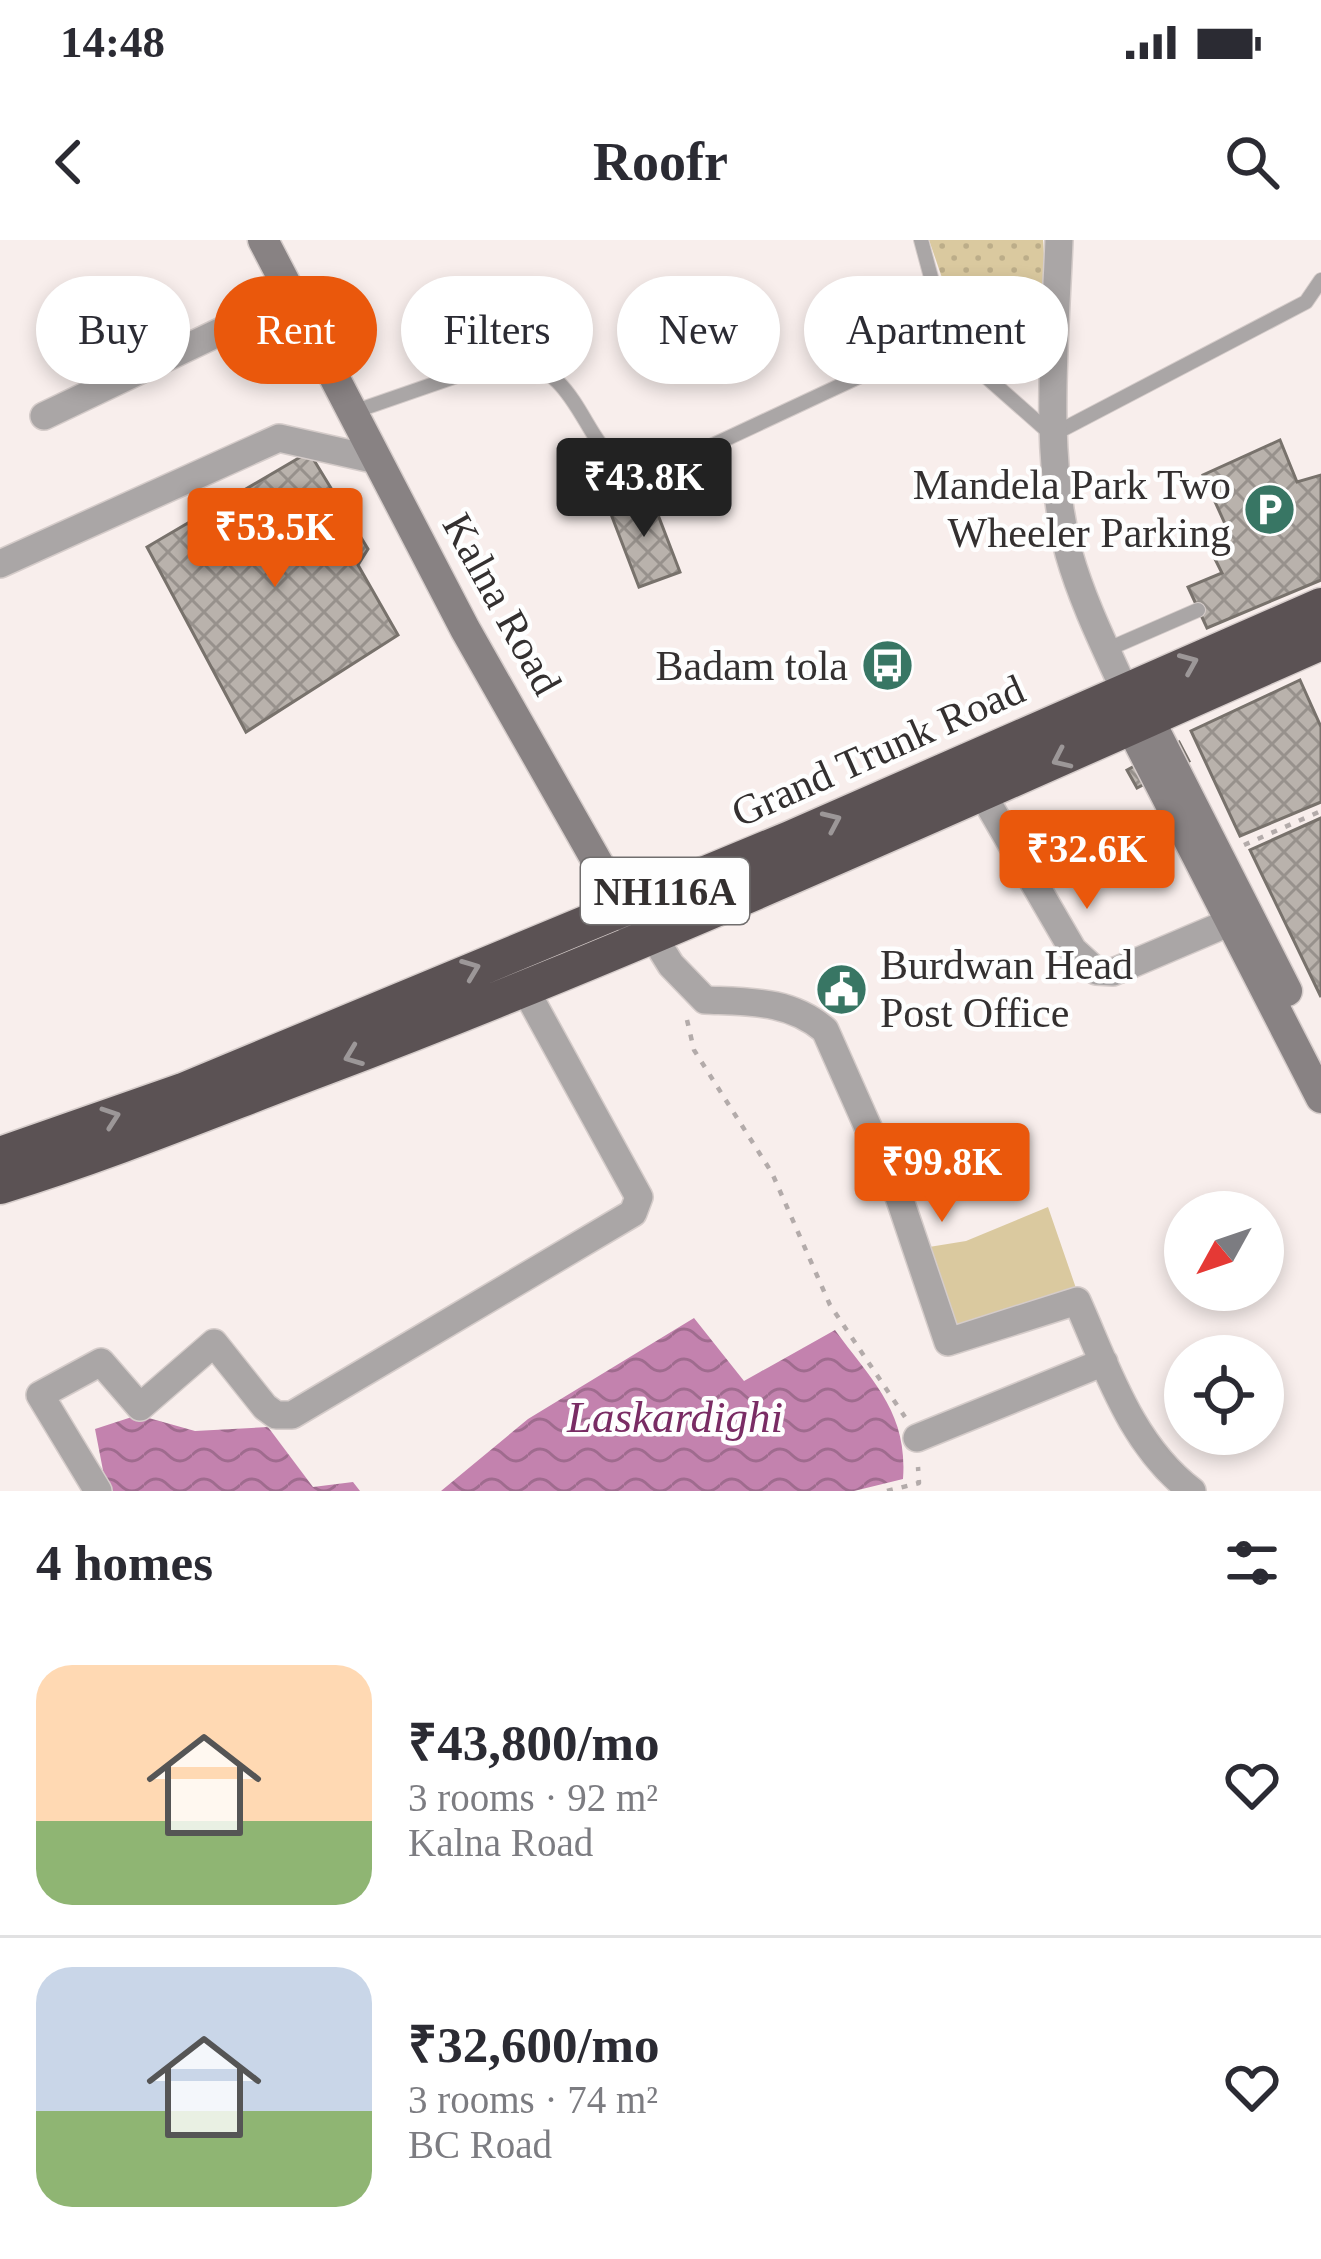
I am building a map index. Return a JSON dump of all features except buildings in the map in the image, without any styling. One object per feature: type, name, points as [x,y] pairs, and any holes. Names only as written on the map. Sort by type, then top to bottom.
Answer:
[{"type":"highway","name":"Grand Trunk Road","points":[[0,1186],[188,1124],[524,989],[639,928],[1130,704],[1321,605]]},
{"type":"highway","name":"Grand Trunk Road","points":[[0,1155],[639,928],[983,795],[1130,704],[1321,642]]},
{"type":"main road","name":"Kalna Road","points":[[263,240],[281,276]]},
{"type":"main road","name":"Kalna Road","points":[[338,384],[465,629],[639,928]]},
{"type":"main road","points":[[1130,704],[1220,856],[1237,917],[1321,1054]]},
{"type":"main road","points":[[1130,704],[1321,1098]]},
{"type":"street","points":[[1059,240],[1052,435],[1070,558],[1130,704]]},
{"type":"street","points":[[44,416],[214,334]]},
{"type":"street","points":[[0,564],[279,438],[376,460]]},
{"type":"street","points":[[983,795],[1073,950],[1096,971],[1113,972],[1237,917]]},
{"type":"street","points":[[639,928],[705,1000],[777,1004],[808,1015],[825,1030],[898,1196],[948,1342],[1077,1301],[1142,1438],[1192,1491]]},
{"type":"street","points":[[98,1491],[40,1395],[101,1362],[140,1408],[214,1343],[265,1407],[276,1415],[292,1415],[633,1213],[639,1197],[524,989]]},
{"type":"street","points":[[916,1438],[1104,1362]]},
{"type":"lane","points":[[921,240],[931,276]]},
{"type":"lane","points":[[994,384],[1052,435],[1306,302],[1321,280]]},
{"type":"lane","points":[[353,412],[509,358],[533,361],[556,374],[612,461],[629,473],[651,474],[844,384]]},
{"type":"lane","points":[[1106,650],[1198,610]]},
{"type":"path","points":[[1220,856],[1321,811]]},
{"type":"path","points":[[705,1000],[688,1012],[686,1030],[694,1050],[772,1173],[830,1305],[916,1438],[919,1483],[887,1491]]},
{"type":"shaded area","points":[[929,240],[1043,240],[1046,276],[941,276]]},
{"type":"shaded area","points":[[1048,1207],[1078,1294],[956,1332],[929,1247],[966,1241]]},
{"type":"water","name":"Laskardighi","points":[[694,1318],[744,1381],[835,1330],[885,1398],[900,1435],[903,1479],[854,1491],[441,1491],[528,1419]]},
{"type":"water","points":[[138,1415],[195,1431],[268,1427],[313,1487],[353,1482],[360,1491],[107,1491],[95,1429]]},
{"type":"place","name":"Mandela Park Two Wheeler Parking","points":[[1270,509]]},
{"type":"place","name":"Badam tola","points":[[887,666]]},
{"type":"place","name":"Burdwan Head Post Office","points":[[841,989]]}]
